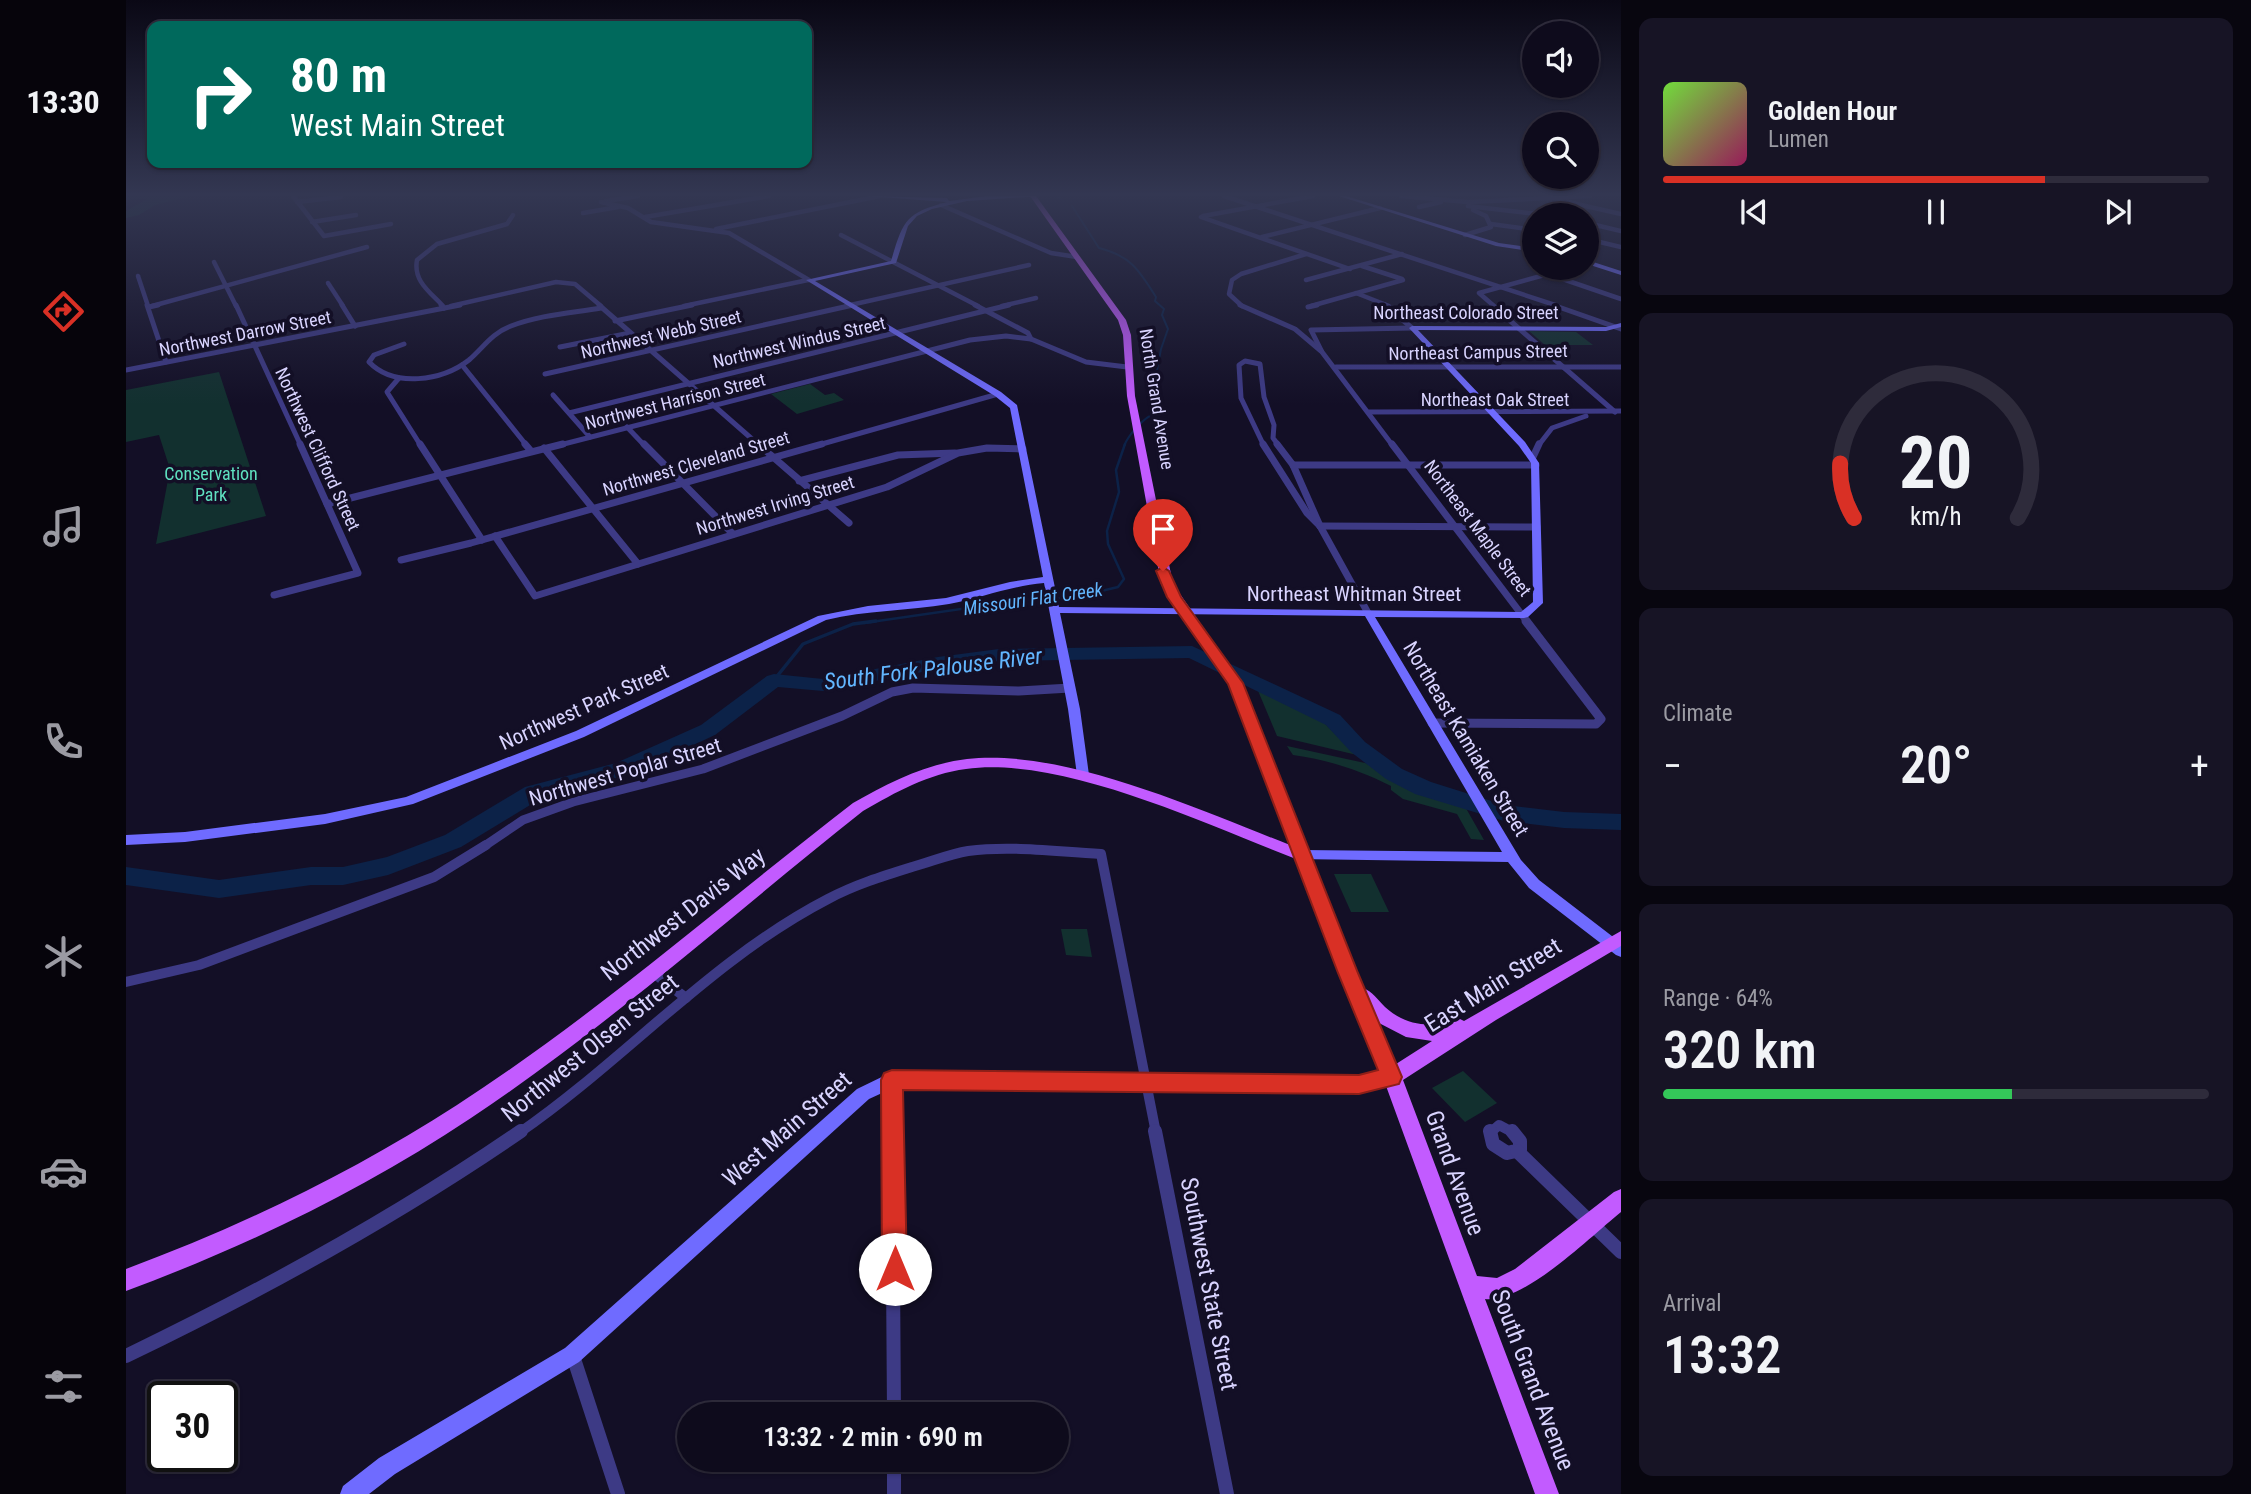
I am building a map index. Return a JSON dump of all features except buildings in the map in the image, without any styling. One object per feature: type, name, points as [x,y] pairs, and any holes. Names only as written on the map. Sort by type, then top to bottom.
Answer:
[{"type":"main road","name":"North Grand Avenue","points":[[1083,266],[1122,320],[1127,335],[1127,367],[1167,584],[1236,683],[1301,855]]},
{"type":"main road","name":"Northwest Davis Way","points":[[126,1280],[268,1220],[419,1139],[506,1083],[849,814],[895,786],[933,771],[987,762],[1038,764],[1083,775],[1301,855]]},
{"type":"main road","points":[[1301,855],[1392,1077]]},
{"type":"main road","name":"East Main Street","points":[[1392,1077],[1490,1014],[1618,944]]},
{"type":"main road","points":[[1348,973],[1375,1010],[1416,1033],[1436,1035],[1490,1014]]},
{"type":"main road","name":"Grand Avenue","points":[[1392,1077],[1439,1200],[1468,1286]]},
{"type":"main road","points":[[1468,1286],[1499,1289],[1523,1277],[1621,1199]]},
{"type":"main road","name":"South Grand Avenue","points":[[1468,1286],[1547,1494]]},
{"type":"street","name":"Northwest Clifford Street","points":[[216,266],[256,345],[358,573],[274,595]]},
{"type":"street","points":[[149,307],[299,266]]},
{"type":"street","points":[[414,266],[416,275],[444,309]]},
{"type":"street","points":[[784,266],[998,394],[1014,407],[1070,688],[1083,775]]},
{"type":"street","points":[[615,321],[876,266]]},
{"type":"street","points":[[901,266],[1028,333],[1031,339],[1086,362],[1127,367]]},
{"type":"street","name":"Northwest Webb Street","points":[[545,374],[1025,266]]},
{"type":"street","name":"Northeast Maple Street","points":[[1268,266],[1241,274],[1233,280],[1229,294],[1247,308],[1297,329],[1322,352],[1600,716],[1600,722],[1596,724],[1432,723]]},
{"type":"street","points":[[1340,266],[1350,269]]},
{"type":"street","points":[[1306,280],[1362,266],[1404,280],[1308,307]]},
{"type":"street","points":[[1438,266],[1619,327]]},
{"type":"street","points":[[1599,266],[1621,273]]},
{"type":"street","points":[[138,276],[166,362]]},
{"type":"street","name":"Northwest Darrow Street","points":[[126,370],[444,309],[505,296],[556,280],[575,284],[601,308]]},
{"type":"street","points":[[1524,280],[1481,290],[1479,293],[1561,366],[1618,411]]},
{"type":"street","points":[[1565,280],[1621,299]]},
{"type":"street","points":[[328,283],[355,326]]},
{"type":"street","points":[[1356,293],[1389,306],[1492,412],[1534,461]]},
{"type":"street","name":"Northwest Windus Street","points":[[569,413],[1036,298]]},
{"type":"street","points":[[404,344],[382,351],[369,362],[373,369],[399,378],[434,374],[462,365],[498,332],[601,308],[849,523]]},
{"type":"street","name":"Northeast Colorado Street","points":[[1311,330],[1619,327]]},
{"type":"street","name":"Northeast Maple Street","points":[[1311,330],[1322,352]]},
{"type":"street","points":[[560,347],[630,333]]},
{"type":"street","name":"Northwest Harrison Street","points":[[327,504],[988,337],[1031,339]]},
{"type":"street","name":"Northeast Kamiaken Street","points":[[1320,526],[1309,518],[1291,486],[1259,441],[1238,386],[1240,365],[1245,361],[1260,364],[1264,397],[1274,425],[1273,438],[1293,466],[1320,526],[1511,857],[1528,879],[1618,944]]},
{"type":"street","points":[[462,365],[531,451]]},
{"type":"street","name":"Northeast Campus Street","points":[[1336,368],[1621,367]]},
{"type":"street","points":[[399,378],[387,392],[482,540]]},
{"type":"street","name":"Northwest Cleveland Street","points":[[401,560],[482,540],[998,394]]},
{"type":"street","points":[[553,395],[590,437]]},
{"type":"street","name":"Northeast Oak Street","points":[[1369,412],[1618,411]]},
{"type":"street","points":[[1552,413],[1568,421]]},
{"type":"street","points":[[1524,615],[1538,603],[1534,461],[1541,436],[1568,421],[1598,413]]},
{"type":"street","points":[[627,427],[733,534]]},
{"type":"street","points":[[544,448],[638,564]]},
{"type":"street","name":"Northwest Irving Street","points":[[495,536],[535,596],[897,483],[958,453],[987,448],[1023,449]]},
{"type":"street","points":[[799,481],[898,455],[958,453]]},
{"type":"street","points":[[1293,466],[1534,461]]},
{"type":"street","points":[[1320,526],[1537,527]]},
{"type":"street","name":"Northwest Park Street","points":[[126,841],[185,837],[325,819],[408,801],[580,734],[822,618],[860,610],[945,601],[1018,582],[1048,580]]},
{"type":"street","name":"Northeast Whitman Street","points":[[1053,603],[1184,612],[1524,615]]},
{"type":"street","name":"Northwest Poplar Street","points":[[126,982],[199,965],[434,877],[523,820],[573,802],[703,769],[842,716],[892,692],[913,688],[1018,691],[1070,688]]},
{"type":"street","name":"Northwest Olsen Street","points":[[126,1356],[188,1327],[326,1253],[461,1174],[568,1099],[686,998],[782,925],[828,898],[867,881],[970,851],[1101,853]]},
{"type":"street","name":"Southwest State Street","points":[[1101,853],[1227,1494]]},
{"type":"street","points":[[1301,855],[1511,857]]},
{"type":"street","points":[[651,971],[686,998]]},
{"type":"street","name":"West Main Street","points":[[351,1494],[387,1466],[572,1355],[863,1094],[892,1080],[1359,1084],[1392,1077]]},
{"type":"street","points":[[892,1080],[894,1402]]},
{"type":"street","points":[[1517,1152],[1621,1252]]},
{"type":"street","points":[[572,1355],[618,1494]]},
{"type":"street","points":[[894,1472],[894,1494]]},
{"type":"green space","points":[[1529,331],[1576,332],[1593,345],[1545,345]]},
{"type":"green space","name":"Conservation Park","points":[[219,372],[266,516],[156,544],[170,469],[159,435],[126,442],[126,390]]},
{"type":"green space","points":[[810,384],[825,395],[834,393],[844,400],[797,414],[771,394]]},
{"type":"green space","points":[[1256,686],[1317,716],[1357,755],[1277,736]]},
{"type":"green space","points":[[1287,746],[1374,765],[1400,783],[1463,803],[1484,840],[1471,839],[1457,814],[1403,799],[1391,790],[1391,786],[1355,770],[1293,755]]},
{"type":"green space","points":[[1334,874],[1371,874],[1389,912],[1351,912]]},
{"type":"green space","points":[[1061,929],[1087,929],[1092,957],[1066,955]]},
{"type":"green space","points":[[1463,1071],[1497,1103],[1465,1122],[1432,1088]]},
{"type":"waterway","name":"Missouri Flat Creek","points":[[1125,444],[1137,426],[1156,413],[1158,390],[1154,385],[1168,329],[1162,315],[1164,309],[1155,301],[1156,297],[1134,266]]},
{"type":"waterway","name":"Missouri Flat Creek","points":[[864,623],[1023,600],[1076,597],[1118,587],[1124,579],[1108,544],[1107,531],[1119,492],[1116,470],[1125,444]]},
{"type":"waterway","name":"Missouri Flat Creek","points":[[774,680],[803,644],[853,624],[876,621]]},
{"type":"waterway","name":"South Fork Palouse River","points":[[126,876],[219,889],[311,876],[343,876],[388,866],[453,841],[533,793],[623,769],[708,730],[774,680],[823,685],[938,663],[999,655],[1192,652],[1333,720],[1358,747],[1394,774],[1423,788],[1504,813],[1564,820],[1621,822]]},
{"type":"route","points":[[895,1269],[892,1080],[1359,1084],[1392,1077],[1301,855],[1236,683],[1174,597],[1163,571]]}]
